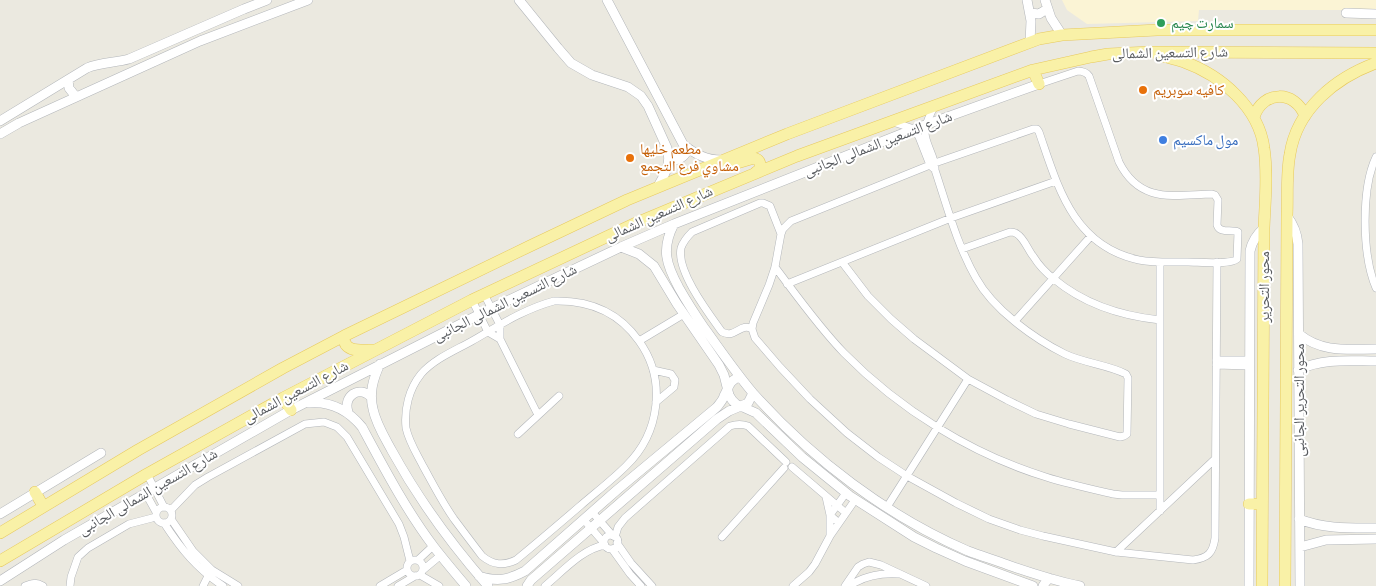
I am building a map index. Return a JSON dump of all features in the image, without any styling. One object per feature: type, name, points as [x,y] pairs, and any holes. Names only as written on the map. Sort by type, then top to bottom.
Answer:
[{"type":"main road","name":"شارع التسعين الشمالى","points":[[0,533],[226,399],[344,336],[530,246],[627,200],[796,130],[1030,42],[1062,35],[1157,30],[1376,30]]},
{"type":"main road","name":"شارع التسعين الشمالى","points":[[0,561],[147,474],[284,398],[484,294],[636,223],[756,172],[934,106],[1033,70],[1108,54],[1148,52],[1376,53]]},
{"type":"main road","name":"محور التحرير","points":[[1148,52],[1185,62],[1205,72],[1229,88],[1254,117],[1260,130],[1264,148],[1266,178],[1264,228],[1262,586]]},
{"type":"main road","name":"محور التحرير","points":[[1285,586],[1287,216],[1290,156],[1295,135],[1305,116],[1317,101],[1351,73],[1376,63]]},
{"type":"main road","points":[[1033,70],[1039,84]]},
{"type":"main road","points":[[1254,117],[1258,108],[1265,101],[1279,96],[1289,98],[1297,103],[1305,116]]},
{"type":"main road","points":[[690,174],[705,174],[752,158],[756,159],[760,164],[760,169],[756,172]]},
{"type":"main road","points":[[344,336],[345,345],[349,348],[376,350]]},
{"type":"main road","points":[[284,398],[291,410]]},
{"type":"main road","points":[[35,492],[43,506]]},
{"type":"main road","points":[[1249,504],[1262,504]]},
{"type":"street","points":[[0,121],[87,68],[135,56],[267,0]]},
{"type":"street","points":[[0,134],[76,97],[200,41],[308,0]]},
{"type":"street","points":[[519,0],[571,62],[592,75],[628,87],[641,96],[648,106],[667,148],[669,159],[667,171],[657,188]]},
{"type":"street","points":[[607,0],[678,136],[688,148],[705,157],[724,160]]},
{"type":"street","points":[[1027,0],[1030,13],[1030,42]]},
{"type":"street","points":[[1030,13],[1039,14],[1046,4]]},
{"type":"street","points":[[1046,4],[1051,18],[1062,35]]},
{"type":"street","points":[[1346,13],[1376,14]]},
{"type":"street","points":[[114,80],[118,69],[115,62]]},
{"type":"street","points":[[1039,84],[1078,72],[1084,72],[1089,76],[1119,162],[1130,180],[1147,191],[1157,194],[1216,195],[1218,200],[1218,228],[1221,230],[1237,231],[1238,233],[1237,259],[1232,262],[1217,262],[1160,262],[1139,260],[1120,254],[1105,246],[1091,236],[1070,210],[1056,181],[1036,128],[791,221],[783,228],[775,267],[752,329],[755,338],[810,399],[847,433],[878,457],[907,476],[988,519],[1043,536],[1116,552],[1193,560],[1202,558],[1209,554],[1215,538],[1217,262]]},
{"type":"street","points":[[68,80],[69,88],[76,97]]},
{"type":"street","name":"شارع التسعين الشمالى الجانبى","points":[[0,581],[64,540],[291,410],[479,314],[674,224],[914,129],[1039,84]]},
{"type":"street","points":[[933,166],[926,136],[927,125],[934,106]]},
{"type":"street","points":[[842,262],[868,296],[890,319],[968,379],[1036,414],[1120,437],[1128,432],[1128,378],[1126,374],[1066,354],[1046,343],[994,303],[976,279],[962,249],[933,166],[920,137],[914,129],[892,122]]},
{"type":"street","points":[[669,159],[677,160],[681,158],[688,148]]},
{"type":"street","points":[[1376,157],[1367,188],[1366,217],[1368,262],[1376,288]]},
{"type":"street","points":[[787,284],[951,218],[1056,181]]},
{"type":"street","points":[[752,329],[745,327],[731,335],[722,332],[701,302],[683,268],[680,259],[681,248],[685,239],[692,232],[760,203],[770,206],[781,234]]},
{"type":"street","name":"محور التحرير الجانبى","points":[[1287,216],[1293,223],[1298,238],[1300,586]]},
{"type":"street","points":[[674,224],[667,241],[666,250],[669,269],[692,310],[753,393],[810,450],[860,490],[920,527],[969,551],[1077,586]]},
{"type":"street","points":[[1248,584],[1250,251],[1255,237],[1264,228]]},
{"type":"street","points":[[962,249],[1010,232],[1015,233],[1019,235],[1034,257],[1053,278],[1073,292],[1092,303],[1119,313],[1160,320]]},
{"type":"street","points":[[1015,321],[1091,236]]},
{"type":"street","points":[[621,247],[647,259],[660,274],[684,314],[719,365],[732,400],[741,407],[756,414],[802,457],[855,500],[914,537],[965,561],[1033,586]]},
{"type":"street","points":[[1160,262],[1160,511]]},
{"type":"street","points":[[775,267],[813,319],[855,363],[905,406],[938,427],[974,448],[1000,460],[1047,477],[1113,494],[1160,495]]},
{"type":"street","points":[[660,274],[669,269]]},
{"type":"street","points":[[484,294],[500,325],[500,339],[538,416]]},
{"type":"street","points":[[472,300],[488,332],[500,339]]},
{"type":"street","points":[[554,301],[587,303],[617,317],[640,341],[653,370],[656,386],[654,420],[642,446],[626,466],[516,560],[502,565],[494,564],[482,556],[454,519],[435,489],[410,442],[406,429],[408,401],[412,388],[420,376],[441,358],[500,325],[539,305],[554,301]]},
{"type":"street","points":[[640,341],[684,314]]},
{"type":"street","points":[[1299,334],[1314,345],[1324,347],[1376,349]]},
{"type":"street","points":[[1298,370],[1324,361],[1376,360]]},
{"type":"street","points":[[1216,363],[1250,363]]},
{"type":"street","points":[[380,364],[374,380],[371,397],[375,419],[407,478],[460,555],[488,586]]},
{"type":"street","points":[[653,370],[671,374],[675,380],[672,389],[656,402]]},
{"type":"street","points":[[479,576],[502,580],[514,577],[525,571],[617,490],[717,407],[730,382],[740,377]]},
{"type":"street","points":[[887,508],[968,379]]},
{"type":"street","points":[[348,412],[347,403],[355,393],[364,392],[371,397]]},
{"type":"street","points":[[527,586],[531,580],[599,520],[717,419],[729,411],[748,403],[753,393]]},
{"type":"street","points":[[518,434],[559,396]]},
{"type":"street","points":[[304,403],[320,402],[334,405],[348,412],[356,419],[394,486],[432,543],[466,586]]},
{"type":"street","points":[[70,586],[70,576],[78,557],[88,548],[129,524],[156,515],[159,508],[167,508],[208,476],[305,424],[324,422],[337,427],[347,437],[399,524],[414,560],[422,563],[419,574]]},
{"type":"street","points":[[545,586],[584,553],[611,542],[618,527],[625,518],[730,426],[736,424],[748,426],[787,466],[846,514]]},
{"type":"street","points":[[0,514],[101,453]]},
{"type":"street","points":[[1116,552],[1215,459]]},
{"type":"street","points":[[722,537],[787,466]]},
{"type":"street","points":[[147,474],[172,515],[167,521]]},
{"type":"street","points":[[609,481],[617,490]]},
{"type":"street","points":[[598,491],[606,500]]},
{"type":"street","points":[[830,516],[846,493]]},
{"type":"street","points":[[146,494],[159,521],[167,521]]},
{"type":"street","points":[[826,497],[830,516],[830,536]]},
{"type":"street","points":[[793,586],[815,564],[830,536],[855,500]]},
{"type":"street","points":[[592,512],[599,520],[630,574],[641,586]]},
{"type":"street","points":[[830,516],[839,523]]},
{"type":"street","points":[[584,520],[591,528],[611,542],[652,586]]},
{"type":"street","points":[[1299,520],[1332,528],[1376,528]]},
{"type":"street","points":[[167,521],[176,541],[191,560],[208,576],[223,586]]},
{"type":"street","points":[[167,521],[193,552],[212,570],[238,586]]},
{"type":"street","points":[[407,570],[407,565],[432,543],[433,532],[441,528]]},
{"type":"street","points":[[1300,547],[1326,540],[1376,539]]},
{"type":"street","points":[[398,586],[419,574],[441,555]]},
{"type":"street","points":[[448,564],[457,563],[460,555]]},
{"type":"street","points":[[847,586],[858,567],[869,562],[881,565],[926,586]]},
{"type":"street","points":[[407,570],[410,574],[419,574],[439,586]]},
{"type":"street","points":[[380,586],[407,570]]},
{"type":"street","points":[[847,586],[875,575],[902,574]]},
{"type":"street","points":[[203,586],[208,576]]},
{"type":"street","points":[[1043,586],[1049,578]]},
{"type":"street","points":[[25,586],[31,583],[38,583],[43,586]]},
{"type":"shaded area","points":[[1062,0],[1376,0],[1376,10],[1199,10],[1198,21],[1087,24],[1067,10]]},
{"type":"place","name":"سمارت چيم","points":[[1161,23]]},
{"type":"place","name":"كافيه سوبريم","points":[[1143,90]]},
{"type":"place","name":"مول ماكسيم","points":[[1163,140]]},
{"type":"place","name":"مطعم خليها مشاوي فرع التجمع","points":[[630,158]]}]
